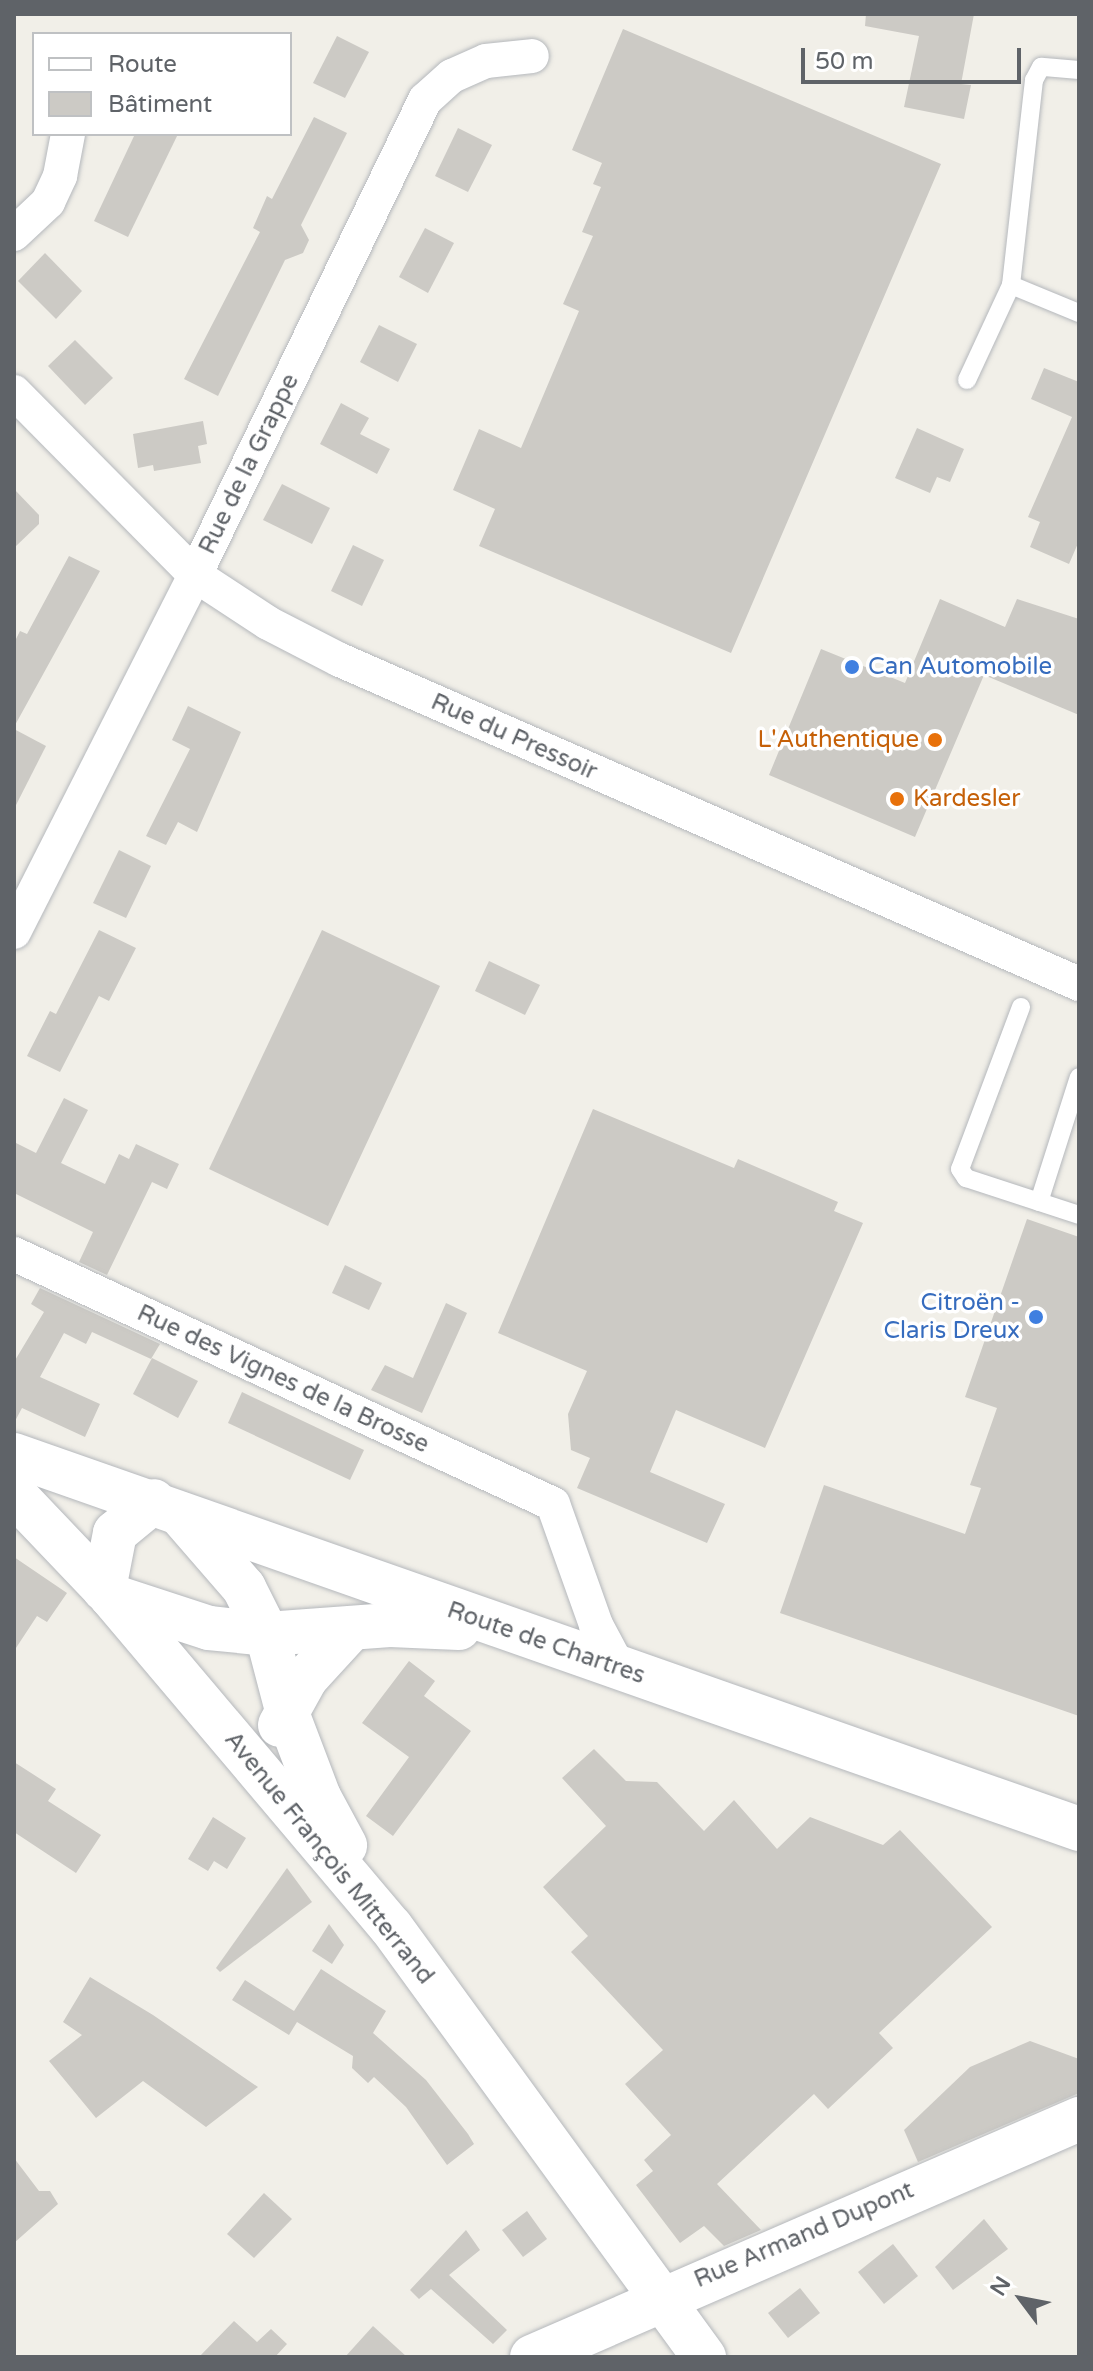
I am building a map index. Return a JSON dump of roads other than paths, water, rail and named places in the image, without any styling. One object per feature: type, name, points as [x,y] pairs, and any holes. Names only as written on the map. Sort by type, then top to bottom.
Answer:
[{"type":"main road","name":"Route de Chartres","points":[[14,1455],[165,1506],[520,1636],[1079,1829]]},
{"type":"main road","name":"Avenue François Mitterrand","points":[[14,1494],[108,1592],[391,1927],[704,2357]]},
{"type":"main road","points":[[391,1927],[319,1797],[289,1718],[267,1634],[244,1588],[165,1506],[115,1533],[108,1592],[209,1628],[267,1634],[421,1625],[520,1636]]},
{"type":"main road","points":[[231,1737],[267,1738],[289,1718],[306,1678],[352,1628]]},
{"type":"main road","name":"Rue Armand Dupont","points":[[532,2357],[660,2298],[1079,2119]]},
{"type":"street","name":"Rue de la Grappe","points":[[14,932],[195,575],[425,100],[452,76],[486,61],[532,56]]},
{"type":"street","points":[[14,234],[48,202],[60,176],[68,136]]},
{"type":"street","name":"Rue du Pressoir","points":[[14,392],[195,575],[268,623],[340,660],[1079,984]]},
{"type":"street","name":"Rue des Vignes de la Brosse","points":[[14,1254],[553,1504],[596,1625],[619,1668]]},
{"type":"lane","points":[[967,380],[1011,285],[1034,80],[1041,67],[1079,70]]},
{"type":"lane","points":[[1011,285],[1079,313]]},
{"type":"lane","points":[[1021,1007],[960,1169],[966,1178],[1079,1215]]},
{"type":"lane","points":[[1039,1202],[1079,1077]]},
{"type":"place","name":"Can Automobile","points":[[852,667]]},
{"type":"place","name":"L'Authentique","points":[[935,740]]},
{"type":"place","name":"Kardesler","points":[[897,799]]},
{"type":"place","name":"Citroën - Claris Dreux","points":[[1036,1317]]}]
